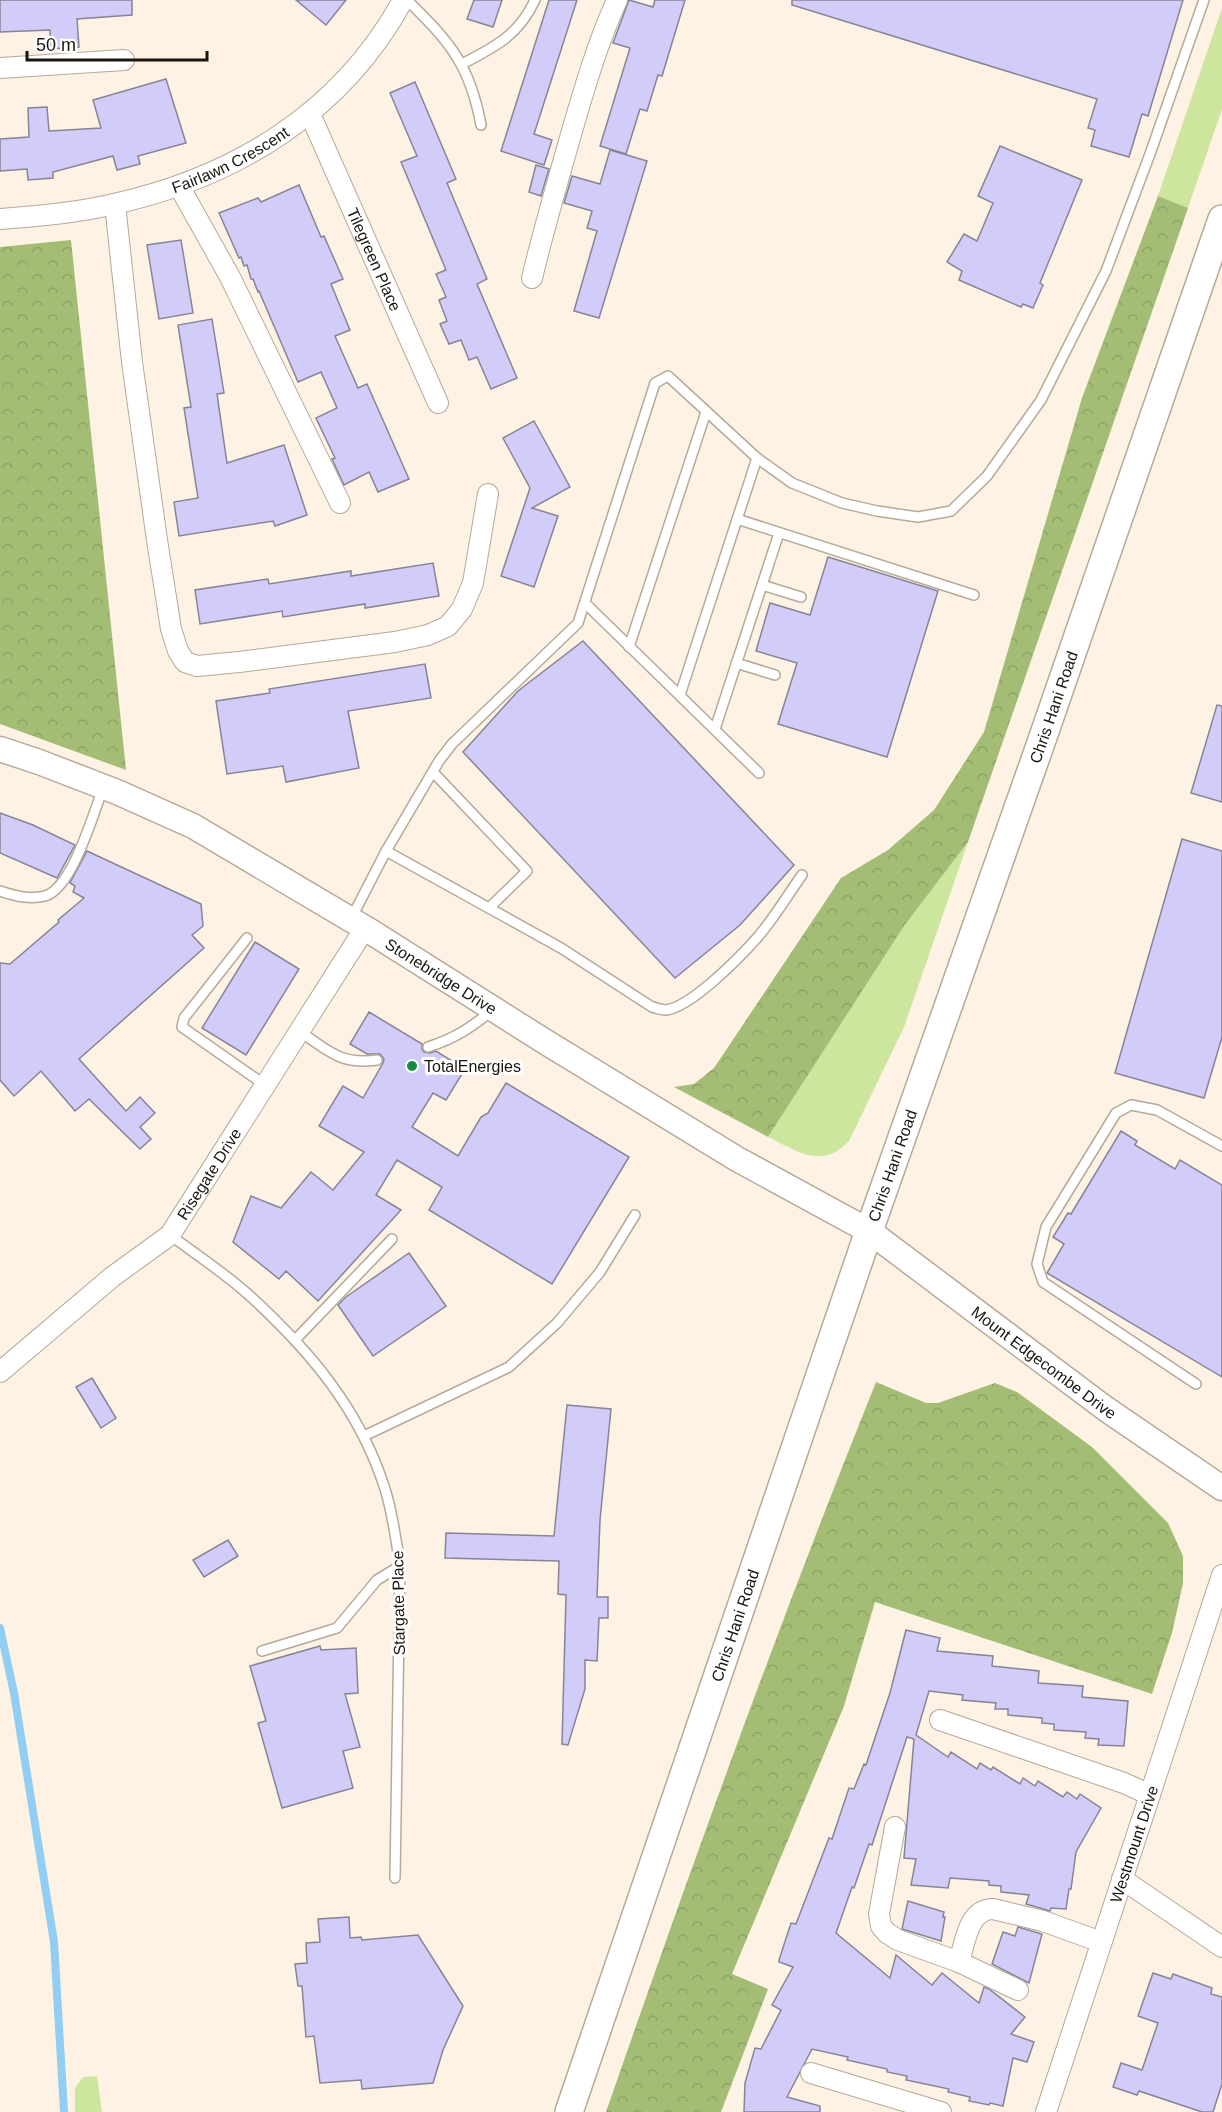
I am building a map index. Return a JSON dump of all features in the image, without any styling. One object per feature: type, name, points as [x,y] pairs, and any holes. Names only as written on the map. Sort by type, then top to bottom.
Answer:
[{"type":"main road","name":"Chris Hani Road","points":[[568,2112],[869,1231],[1040,748],[1222,219]]},
{"type":"street","name":"Fairlawn Crescent","points":[[0,219],[115,204],[179,186],[224,169],[265,146],[310,114],[341,85],[388,27],[405,0]]},
{"type":"street","points":[[532,278],[589,74],[604,29],[617,0]]},
{"type":"street","points":[[0,68],[124,60]]},
{"type":"street","name":"Tilegreen Place","points":[[310,114],[438,403]]},
{"type":"street","points":[[179,186],[231,277],[340,503]]},
{"type":"street","points":[[115,204],[132,362],[159,551],[171,629],[178,651],[185,662],[197,666],[395,642],[428,635],[448,626],[462,609],[473,583],[488,494]]},
{"type":"street","name":"Stonebridge Drive","points":[[0,749],[103,787],[193,826],[358,924],[737,1159],[869,1231]]},
{"type":"street","name":"Risegate Drive","points":[[0,1372],[112,1277],[170,1235],[299,1031],[358,924]]},
{"type":"street","name":"Mount Edgecombe Drive","points":[[869,1231],[1097,1402],[1222,1488]]},
{"type":"street","name":"Westmount Drive","points":[[1046,2112],[1222,1575]]},
{"type":"street","points":[[940,1720],[1124,1783],[1150,1795]]},
{"type":"street","points":[[895,1827],[879,1914],[881,1926],[887,1934],[958,1962],[1018,1990]]},
{"type":"street","points":[[1122,1879],[1222,1947]]},
{"type":"street","points":[[958,1962],[973,1920],[985,1909],[1043,1922],[1101,1942]]},
{"type":"street","points":[[811,2073],[941,2112]]},
{"type":"lane","points":[[405,0],[444,39],[462,64],[476,98],[481,125]]},
{"type":"lane","points":[[462,64],[491,49],[513,33],[528,16],[535,0]]},
{"type":"lane","points":[[358,924],[386,851],[433,771],[452,744],[578,623],[655,383],[668,376],[757,458],[792,483],[842,503],[918,517],[951,511],[987,476],[1041,400],[1106,271],[1204,0]]},
{"type":"lane","points":[[629,647],[706,412]]},
{"type":"lane","points":[[680,695],[757,458]]},
{"type":"lane","points":[[737,519],[974,595]]},
{"type":"lane","points":[[715,729],[779,532]]},
{"type":"lane","points":[[762,585],[801,597]]},
{"type":"lane","points":[[585,603],[759,773]]},
{"type":"lane","points":[[736,663],[775,675]]},
{"type":"lane","points":[[433,771],[527,871],[489,908]]},
{"type":"lane","points":[[0,891],[22,898],[47,896],[62,884],[76,859],[103,787]]},
{"type":"lane","points":[[386,851],[561,948],[652,1007],[663,1010],[673,1008],[695,996],[720,974],[757,938],[802,875]]},
{"type":"lane","points":[[247,938],[182,1020],[182,1027],[265,1085]]},
{"type":"lane","points":[[428,1047],[452,1039],[473,1026],[493,1009]]},
{"type":"lane","points":[[299,1031],[338,1057],[352,1062],[377,1060]]},
{"type":"lane","points":[[1196,1383],[1043,1282],[1037,1264],[1046,1227],[1116,1113],[1131,1105],[1157,1110],[1222,1146]]},
{"type":"lane","points":[[364,1436],[508,1367],[558,1323],[600,1272],[635,1215]]},
{"type":"lane","name":"Stargate Place","points":[[170,1235],[249,1295],[310,1355],[353,1414],[386,1490],[400,1566],[395,1878]]},
{"type":"lane","points":[[295,1340],[392,1239]]},
{"type":"lane","points":[[262,1651],[337,1628],[376,1580],[400,1566]]},
{"type":"green space","points":[[1222,8],[1222,109],[1188,208],[1158,196]]},
{"type":"green space","points":[[1158,196],[1188,208],[968,842],[904,926],[768,1137],[674,1087],[694,1084],[714,1068],[841,878],[888,850],[934,810],[984,732],[1082,398]]},
{"type":"green space","points":[[71,240],[126,770],[0,724],[0,247]]},
{"type":"green space","points":[[968,842],[904,1027],[849,1141],[829,1155],[819,1156],[799,1152],[768,1137],[904,926]]},
{"type":"green space","points":[[876,1382],[926,1403],[938,1403],[995,1383],[1017,1392],[1092,1447],[1168,1523],[1183,1556],[1183,1583],[1172,1633],[1152,1694],[875,1602],[844,1706],[732,1974],[768,1989],[721,2112],[606,2112],[736,1746]]},
{"type":"green space","points":[[97,2076],[102,2112],[75,2112],[75,2088],[83,2077]]},
{"type":"building","points":[[0,0],[132,0],[132,15],[77,19],[79,47],[51,49],[50,30],[0,32]]},
{"type":"building","points":[[296,0],[346,0],[326,25]]},
{"type":"building","points":[[474,0],[502,0],[493,27],[467,19]]},
{"type":"building","points":[[549,0],[577,0],[534,134],[552,140],[544,165],[501,151]]},
{"type":"building","points":[[629,0],[653,7],[655,0],[685,0],[662,76],[658,75],[647,111],[640,109],[626,154],[600,146],[630,48],[613,43]]},
{"type":"building","points":[[792,0],[1183,0],[1148,116],[1142,114],[1129,157],[1091,146],[1095,130],[1088,128],[1097,99],[792,5]]},
{"type":"building","points":[[166,79],[186,143],[138,156],[140,164],[117,170],[113,156],[53,172],[53,178],[28,180],[27,169],[0,171],[0,139],[29,137],[28,108],[47,107],[49,131],[101,128],[93,100]]},
{"type":"building","points":[[415,82],[456,179],[447,183],[487,279],[477,284],[517,378],[491,389],[477,357],[469,360],[461,340],[449,344],[440,324],[447,321],[439,300],[446,297],[436,274],[446,270],[401,162],[417,156],[390,93]]},
{"type":"building","points":[[1000,146],[1082,180],[1040,283],[1043,285],[1033,308],[1023,304],[1021,307],[959,280],[962,271],[947,262],[964,234],[977,241],[993,203],[978,196]]},
{"type":"building","points":[[610,150],[647,161],[599,318],[574,311],[597,231],[587,228],[592,211],[564,203],[572,176],[600,184]]},
{"type":"building","points":[[536,165],[549,169],[541,196],[529,192]]},
{"type":"building","points":[[299,185],[321,237],[324,236],[343,279],[331,284],[350,330],[335,336],[358,388],[367,384],[409,479],[378,492],[369,472],[344,485],[332,459],[335,458],[316,418],[337,408],[321,372],[298,382],[259,291],[251,279],[247,265],[244,266],[241,257],[239,258],[219,213],[258,198],[261,202]]},
{"type":"building","points":[[181,240],[193,313],[159,319],[147,245]]},
{"type":"building","points":[[212,319],[224,393],[217,394],[227,463],[284,445],[307,515],[275,526],[273,521],[179,536],[174,502],[198,498],[184,408],[191,407],[178,325]]},
{"type":"building","points":[[534,421],[570,487],[532,508],[558,516],[534,587],[501,576],[530,488],[503,438]]},
{"type":"building","points":[[828,557],[938,591],[887,757],[778,724],[797,663],[756,651],[770,603],[810,615]]},
{"type":"building","points":[[433,563],[439,596],[365,608],[365,604],[283,617],[282,611],[200,624],[195,590],[268,579],[269,584],[351,571],[351,576]]},
{"type":"building","points":[[583,641],[794,865],[740,925],[675,978],[463,752],[518,691]]},
{"type":"building","points":[[425,664],[431,698],[348,711],[359,768],[286,782],[283,766],[227,774],[216,701],[270,693],[269,689]]},
{"type":"building","points":[[1217,705],[1222,706],[1222,802],[1191,793]]},
{"type":"building","points":[[0,813],[33,825],[75,845],[57,878],[0,853]]},
{"type":"building","points":[[1182,839],[1222,851],[1222,1037],[1204,1098],[1115,1073]]},
{"type":"building","points":[[87,851],[201,904],[203,926],[192,935],[204,948],[79,1059],[126,1111],[140,1097],[155,1113],[140,1127],[151,1139],[140,1149],[89,1099],[75,1111],[41,1071],[14,1096],[0,1080],[0,963],[10,964],[84,898],[73,892],[75,886],[70,883]]},
{"type":"building","points":[[255,942],[299,969],[246,1055],[202,1028]]},
{"type":"building","points":[[369,1012],[422,1044],[424,1052],[436,1051],[465,1069],[446,1100],[433,1093],[412,1127],[458,1156],[481,1117],[488,1113],[506,1083],[629,1157],[552,1284],[429,1210],[442,1187],[397,1160],[376,1195],[401,1210],[318,1301],[286,1271],[279,1279],[233,1242],[251,1196],[281,1208],[311,1172],[333,1190],[364,1152],[319,1126],[343,1086],[363,1098],[383,1063],[384,1059],[380,1054],[367,1054],[350,1044]]},
{"type":"building","points":[[1121,1131],[1137,1141],[1135,1145],[1175,1169],[1180,1160],[1222,1185],[1222,1377],[1047,1273],[1064,1244],[1053,1237],[1068,1213],[1071,1214]]},
{"type":"building","points":[[409,1253],[446,1306],[373,1356],[338,1305]]},
{"type":"building","points":[[92,1378],[116,1418],[101,1428],[76,1387]]},
{"type":"building","points":[[567,1405],[611,1409],[600,1520],[597,1597],[608,1597],[608,1618],[599,1618],[597,1661],[585,1660],[585,1689],[568,1745],[562,1744],[566,1595],[558,1594],[559,1561],[445,1558],[446,1533],[554,1536]]},
{"type":"building","points":[[228,1540],[238,1556],[204,1577],[193,1560]]},
{"type":"building","points":[[906,1630],[940,1638],[937,1651],[993,1656],[992,1666],[1039,1671],[1038,1683],[1083,1686],[1082,1697],[1128,1701],[1124,1746],[1098,1745],[1099,1739],[1085,1738],[1086,1732],[1054,1730],[1054,1724],[1042,1723],[1042,1718],[1008,1715],[1008,1709],[995,1709],[996,1703],[962,1700],[963,1695],[929,1691],[916,1735],[948,1757],[951,1752],[977,1769],[980,1763],[991,1770],[993,1767],[1020,1784],[1023,1778],[1035,1786],[1038,1781],[1063,1797],[1067,1792],[1077,1799],[1080,1794],[1101,1808],[1076,1852],[1066,1909],[1051,1908],[1050,1911],[1026,1904],[1029,1895],[1001,1892],[1001,1886],[989,1885],[989,1881],[950,1878],[948,1888],[911,1885],[916,1859],[904,1858],[914,1739],[907,1737],[872,1845],[869,1844],[836,1933],[890,1978],[896,1955],[932,1985],[942,1973],[979,2003],[984,1987],[989,1989],[1025,2017],[1011,2034],[1034,2042],[1027,2062],[1013,2058],[1003,2106],[969,2101],[970,2097],[948,2092],[949,2089],[906,2080],[907,2076],[887,2072],[887,2069],[812,2049],[787,2097],[820,2106],[820,2112],[744,2112],[745,2083],[755,2048],[761,2049],[781,2010],[772,2005],[793,1967],[779,1962],[791,1923],[796,1924],[829,1838],[832,1839],[849,1788],[854,1789],[864,1764],[866,1765],[890,1693]]},
{"type":"building","points":[[320,1646],[321,1650],[356,1648],[358,1693],[345,1694],[360,1747],[343,1751],[353,1788],[282,1808],[258,1723],[266,1721],[250,1666]]},
{"type":"building","points":[[908,1901],[944,1912],[941,1941],[902,1929]]},
{"type":"building","points":[[349,1917],[350,1938],[361,1937],[362,1940],[418,1935],[463,2006],[443,2050],[433,2083],[362,2089],[361,2080],[320,2083],[314,2036],[306,2037],[302,1986],[298,1986],[295,1964],[307,1963],[306,1943],[320,1942],[318,1919]]},
{"type":"building","points":[[1018,1927],[1042,1934],[1029,1983],[992,1964],[1003,1932],[1015,1936]]},
{"type":"building","points":[[1153,1973],[1171,1979],[1173,1974],[1212,1988],[1211,1994],[1222,1997],[1222,2084],[1213,2112],[1202,2112],[1139,2091],[1137,2095],[1113,2087],[1121,2063],[1142,2070],[1158,2023],[1138,2016]]},
{"type":"waterway","points":[[0,1628],[14,1693],[54,1942],[64,2112]]},
{"type":"place","name":"TotalEnergies","points":[[412,1066]]}]
